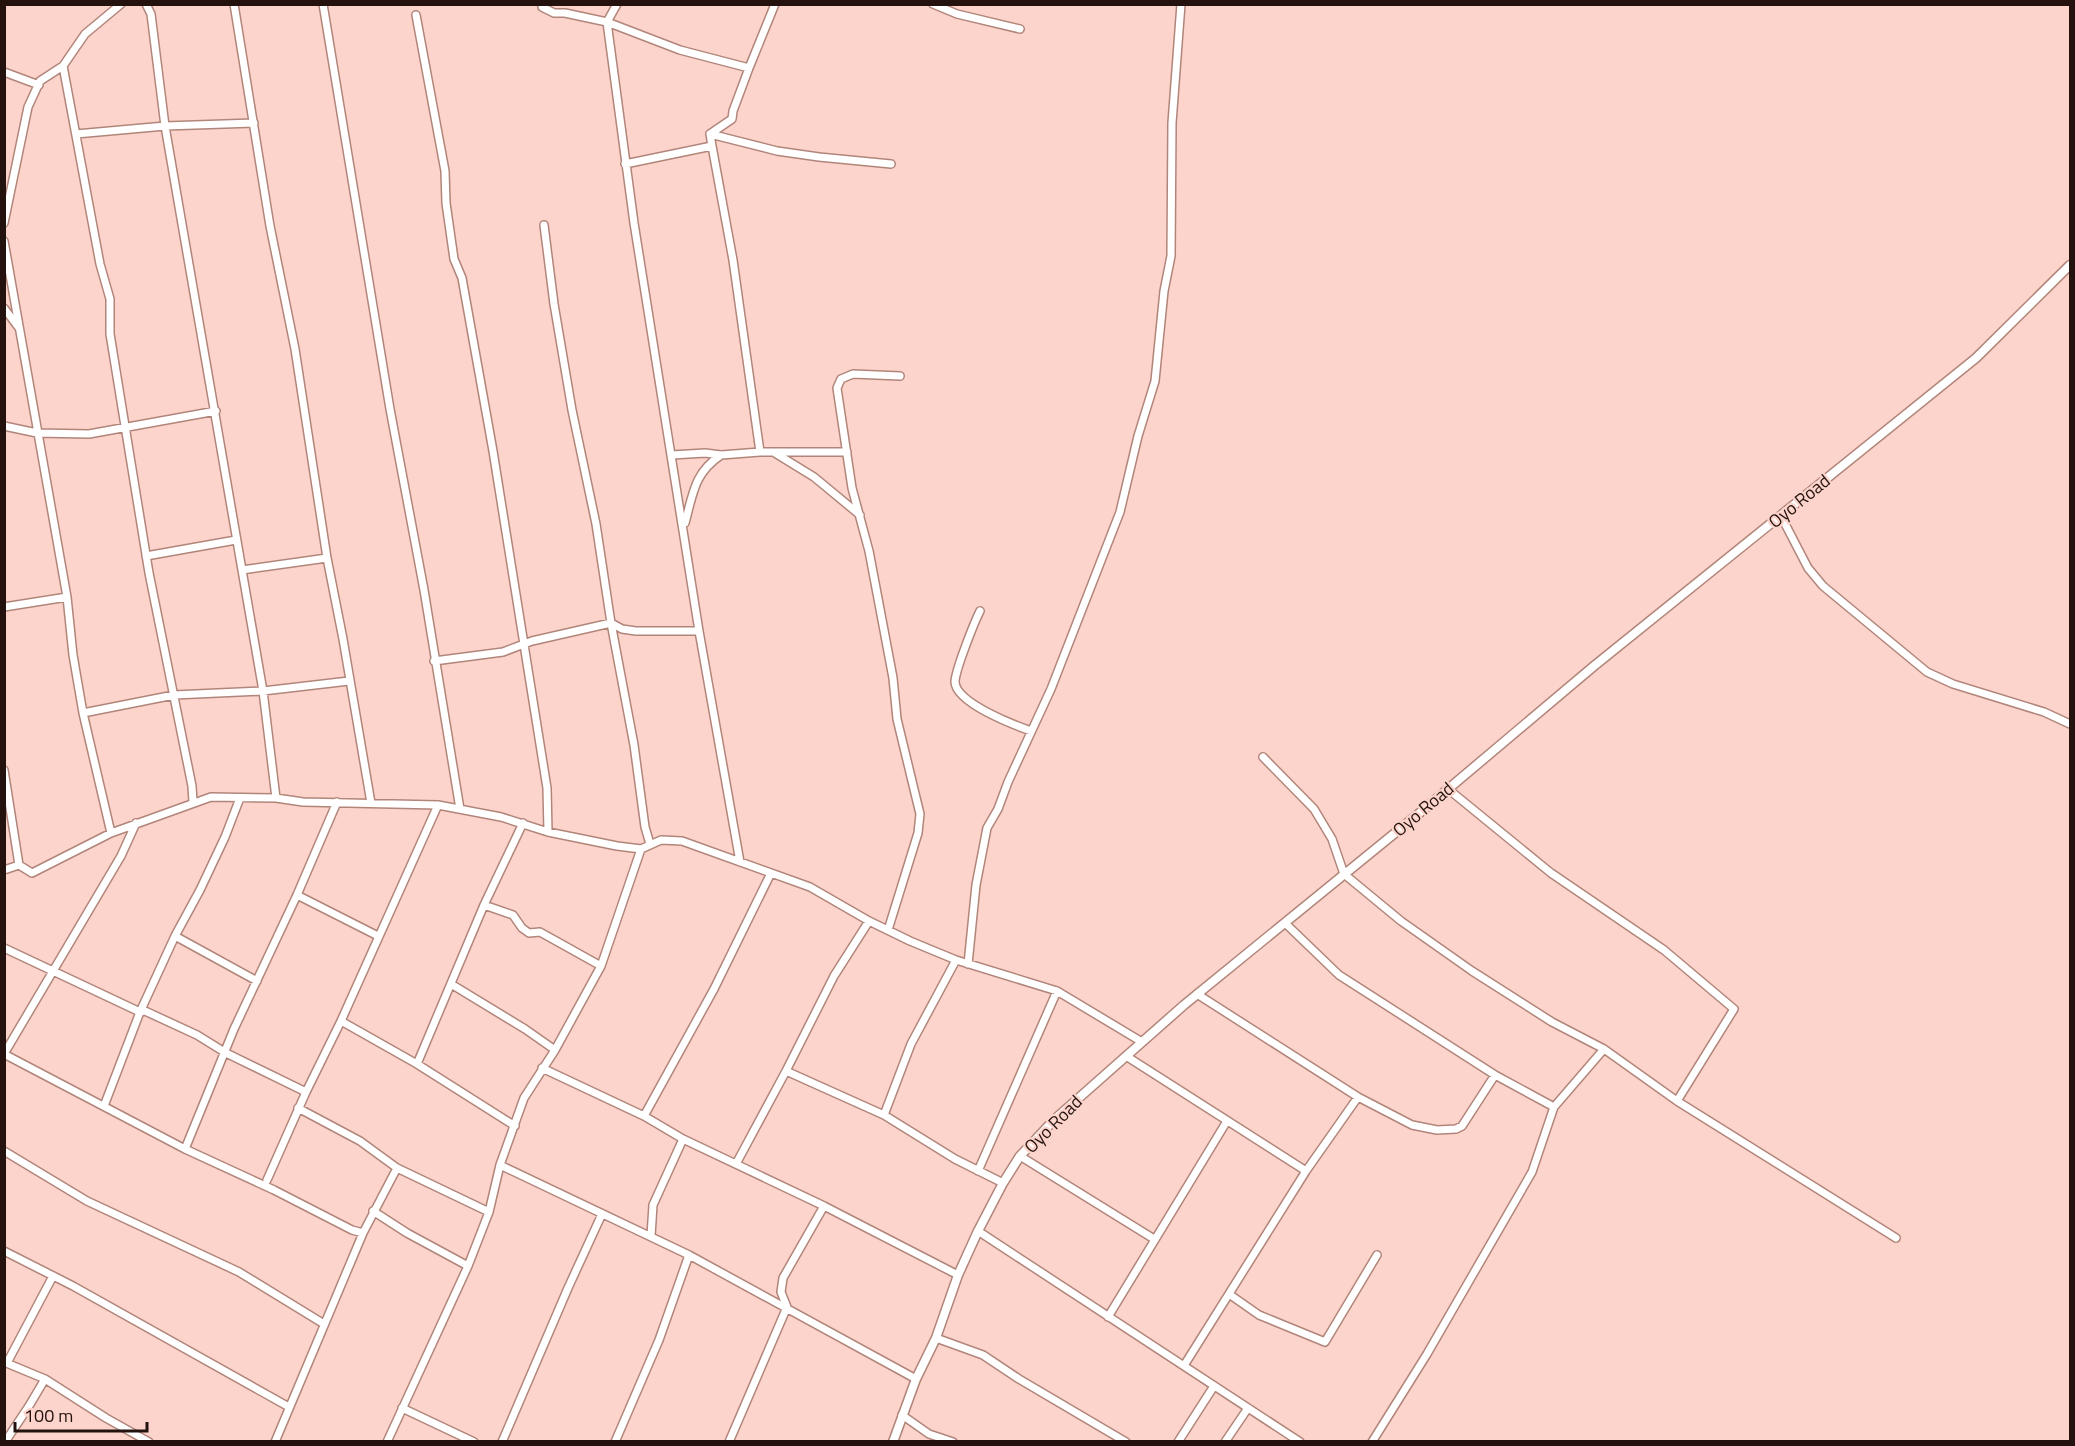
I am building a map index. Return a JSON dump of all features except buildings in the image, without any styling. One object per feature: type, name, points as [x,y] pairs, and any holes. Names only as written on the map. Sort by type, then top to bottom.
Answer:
[{"type":"street","points":[[4,223],[28,106],[40,81],[63,66],[85,34],[110,9],[121,4]]},
{"type":"street","points":[[146,4],[151,14],[165,126],[263,691],[276,798]]},
{"type":"street","points":[[234,4],[270,226],[295,350],[327,558],[371,803]]},
{"type":"street","points":[[323,4],[460,809]]},
{"type":"street","points":[[542,4],[542,7],[554,13],[566,13],[607,22],[680,50],[749,68]]},
{"type":"street","points":[[617,4],[607,22],[625,164],[699,631],[740,862]]},
{"type":"street","points":[[710,134],[732,119],[749,68],[775,4]]},
{"type":"street","points":[[933,4],[957,14],[1020,29]]},
{"type":"street","points":[[957,4],[957,14]]},
{"type":"street","points":[[968,964],[976,885],[987,828],[998,809],[1070,645],[1120,512],[1138,436],[1155,381],[1164,291],[1171,256],[1172,123],[1181,4]]},
{"type":"street","points":[[416,15],[438,144],[445,171],[446,203],[454,259],[462,278],[493,451],[547,788],[548,832]]},
{"type":"street","points":[[63,66],[100,264],[110,299],[110,334],[146,556],[192,786],[193,802]]},
{"type":"street","points":[[4,72],[39,85]]},
{"type":"street","points":[[76,134],[165,126],[254,123]]},
{"type":"street","points":[[710,134],[733,260],[760,452]]},
{"type":"street","points":[[710,134],[777,151],[891,164]]},
{"type":"street","points":[[625,164],[712,146]]},
{"type":"street","points":[[544,225],[554,304],[572,410],[596,524],[611,623],[634,745],[645,827],[650,844]]},
{"type":"street","points":[[4,241],[67,597],[73,655],[83,713],[111,833]]},
{"type":"street","name":"Oyo Road","points":[[893,1442],[916,1379],[936,1338],[958,1275],[978,1232],[1003,1183],[1020,1156],[1055,1119],[1197,994],[1448,789],[1594,666],[1976,358],[2070,265]]},
{"type":"street","points":[[4,308],[21,331]]},
{"type":"street","points":[[888,930],[918,833],[920,814],[897,719],[893,678],[861,516],[852,488],[837,388],[841,379],[853,374],[900,376]]},
{"type":"street","points":[[4,426],[37,433],[89,434],[216,411]]},
{"type":"street","points":[[672,455],[847,452]]},
{"type":"street","points":[[775,453],[814,477],[861,516]]},
{"type":"street","points":[[684,526],[693,491],[700,476],[707,464],[721,455]]},
{"type":"street","points":[[1780,516],[1808,568],[1823,586],[1927,672],[1953,684],[2044,712],[2070,724]]},
{"type":"street","points":[[146,556],[236,540]]},
{"type":"street","points":[[242,570],[327,558]]},
{"type":"street","points":[[4,607],[67,597]]},
{"type":"street","points":[[980,611],[957,672],[955,684],[962,695],[987,713],[1031,731]]},
{"type":"street","points":[[434,661],[491,654],[523,646],[532,641],[611,623],[629,630],[699,631]]},
{"type":"street","points":[[83,713],[174,696],[263,691],[349,681]]},
{"type":"street","points":[[1263,757],[1314,808],[1332,839],[1344,874],[1401,921],[1472,971],[1552,1022],[1604,1049],[1677,1101],[1896,1239]]},
{"type":"street","points":[[4,770],[19,865],[32,873],[136,822],[211,797],[438,805],[523,823],[548,832],[641,849],[661,840],[682,841],[810,887],[869,921],[956,960],[1057,991],[1142,1042]]},
{"type":"street","points":[[1448,789],[1551,873],[1664,950],[1734,1009],[1677,1101]]},
{"type":"street","points":[[104,1106],[140,1012],[225,837],[240,798]]},
{"type":"street","points":[[185,1149],[234,1029],[297,895],[337,802]]},
{"type":"street","points":[[267,1180],[438,805]]},
{"type":"street","points":[[136,822],[121,856],[5,1054],[185,1149],[274,1190],[352,1230],[363,1233]]},
{"type":"street","points":[[417,1064],[484,905],[523,823]]},
{"type":"street","points":[[387,1442],[468,1266],[489,1212],[500,1165],[524,1098],[555,1050],[601,966],[641,849]]},
{"type":"street","points":[[4,870],[19,865]]},
{"type":"street","points":[[644,1116],[714,989],[771,873]]},
{"type":"street","points":[[297,895],[378,936]]},
{"type":"street","points":[[484,905],[513,915],[522,928],[529,933],[540,932],[601,966]]},
{"type":"street","points":[[736,1164],[834,976],[869,921]]},
{"type":"street","points":[[1285,923],[1339,975],[1495,1075],[1554,1107]]},
{"type":"street","points":[[175,936],[257,981]]},
{"type":"street","points":[[4,948],[140,1012],[145,1011],[197,1035],[226,1053],[306,1092]]},
{"type":"street","points":[[884,1115],[911,1044],[956,960]]},
{"type":"street","points":[[451,984],[555,1050]]},
{"type":"street","points":[[978,1170],[1057,991]]},
{"type":"street","points":[[1197,994],[1358,1097],[1412,1125],[1437,1130],[1456,1129],[1462,1126],[1495,1075]]},
{"type":"street","points":[[341,1021],[417,1064],[514,1126]]},
{"type":"street","points":[[1372,1442],[1532,1172],[1554,1107],[1604,1049]]},
{"type":"street","points":[[1126,1056],[1306,1171]]},
{"type":"street","points":[[542,1068],[644,1116],[683,1139],[824,1206],[958,1275]]},
{"type":"street","points":[[786,1071],[884,1115],[955,1159],[1003,1183]]},
{"type":"street","points":[[1185,1366],[1306,1171],[1358,1097]]},
{"type":"street","points":[[298,1108],[360,1141],[397,1167],[489,1212]]},
{"type":"street","points":[[1108,1317],[1227,1121]]},
{"type":"street","points":[[651,1236],[653,1205],[683,1139]]},
{"type":"street","points":[[4,1151],[87,1201],[239,1272],[324,1324]]},
{"type":"street","points":[[1020,1156],[1154,1239]]},
{"type":"street","points":[[500,1165],[689,1255],[916,1379]]},
{"type":"street","points":[[275,1442],[363,1233],[397,1167]]},
{"type":"street","points":[[257,1183],[267,1180]]},
{"type":"street","points":[[267,1180],[274,1190]]},
{"type":"street","points":[[729,1442],[787,1307],[781,1292],[783,1278],[824,1206]]},
{"type":"street","points":[[374,1211],[407,1233],[468,1266]]},
{"type":"street","points":[[502,1442],[602,1214]]},
{"type":"street","points":[[978,1232],[1300,1442]]},
{"type":"street","points":[[4,1251],[289,1407]]},
{"type":"street","points":[[615,1442],[659,1340],[689,1255]]},
{"type":"street","points":[[1229,1294],[1259,1314],[1325,1342],[1377,1255]]},
{"type":"street","points":[[53,1276],[6,1362],[45,1379],[106,1418],[148,1441]]},
{"type":"street","points":[[936,1338],[983,1355],[1116,1439],[1126,1442]]},
{"type":"street","points":[[5,1442],[45,1379]]},
{"type":"street","points":[[1178,1442],[1214,1386]]},
{"type":"street","points":[[402,1408],[474,1442]]},
{"type":"street","points":[[1226,1442],[1248,1408]]},
{"type":"street","points":[[902,1415],[930,1434],[954,1442]]}]
